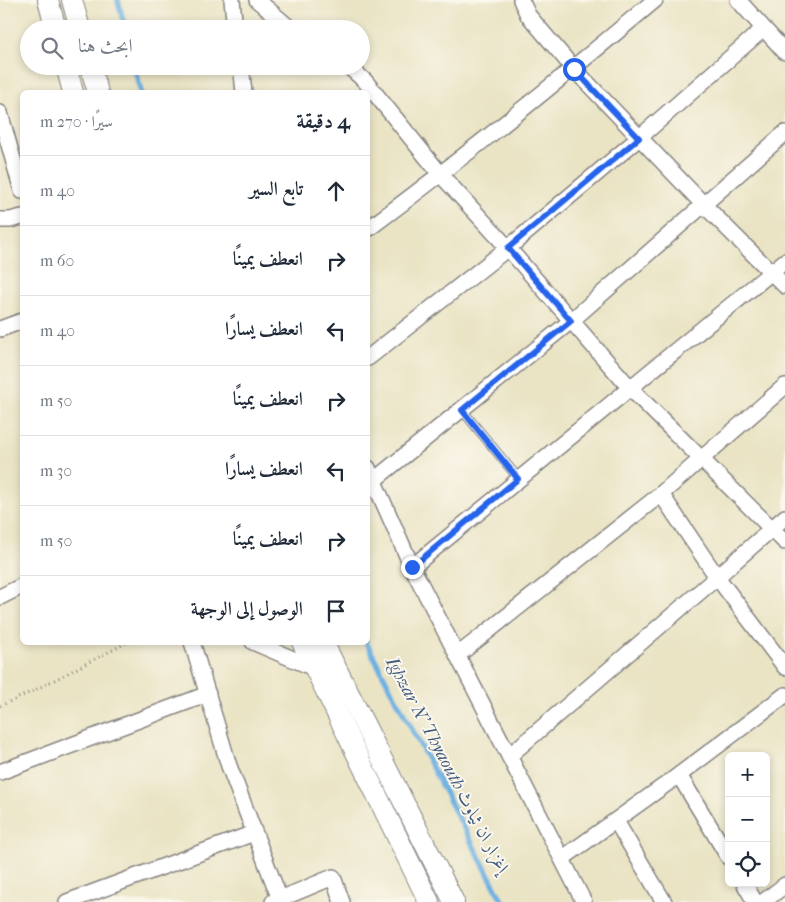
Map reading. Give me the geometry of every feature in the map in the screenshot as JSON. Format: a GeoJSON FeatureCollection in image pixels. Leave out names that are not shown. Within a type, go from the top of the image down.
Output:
{"type":"FeatureCollection","features":[{"type":"Feature","properties":{"kind":"street"},"geometry":{"type":"LineString","coordinates":[[48,0],[54,20]]}},
{"type":"Feature","properties":{"kind":"street"},"geometry":{"type":"LineString","coordinates":[[72,0],[78,20]]}},
{"type":"Feature","properties":{"kind":"street"},"geometry":{"type":"LineString","coordinates":[[232,0],[235,20]]}},
{"type":"Feature","properties":{"kind":"street"},"geometry":{"type":"LineString","coordinates":[[257,0],[280,20]]}},
{"type":"Feature","properties":{"kind":"street"},"geometry":{"type":"LineString","coordinates":[[521,0],[528,15],[574,69],[704,205],[785,286]]}},
{"type":"Feature","properties":{"kind":"street"},"geometry":{"type":"LineString","coordinates":[[370,228],[441,175],[574,69],[654,0]]}},
{"type":"Feature","properties":{"kind":"street"},"geometry":{"type":"LineString","coordinates":[[738,0],[785,52]]}},
{"type":"Feature","properties":{"kind":"street"},"geometry":{"type":"LineString","coordinates":[[370,356],[508,248],[639,138],[763,29]]}},
{"type":"Feature","properties":{"kind":"street"},"geometry":{"type":"LineString","coordinates":[[68,75],[72,90]]}},
{"type":"Feature","properties":{"kind":"street"},"geometry":{"type":"LineString","coordinates":[[93,75],[97,90]]}},
{"type":"Feature","properties":{"kind":"street"},"geometry":{"type":"LineString","coordinates":[[242,75],[244,90]]}},
{"type":"Feature","properties":{"kind":"street"},"geometry":{"type":"LineString","coordinates":[[358,75],[441,175],[508,248],[630,388],[785,542]]}},
{"type":"Feature","properties":{"kind":"street"},"geometry":{"type":"LineString","coordinates":[[0,113],[20,184]]}},
{"type":"Feature","properties":{"kind":"street"},"geometry":{"type":"LineString","coordinates":[[584,902],[412,567],[370,475],[462,410],[571,321],[785,133]]}},
{"type":"Feature","properties":{"kind":"street"},"geometry":{"type":"LineString","coordinates":[[0,220],[20,218]]}},
{"type":"Feature","properties":{"kind":"street"},"geometry":{"type":"LineString","coordinates":[[412,567],[785,261]]}},
{"type":"Feature","properties":{"kind":"street"},"geometry":{"type":"LineString","coordinates":[[0,329],[20,322]]}},
{"type":"Feature","properties":{"kind":"street"},"geometry":{"type":"LineString","coordinates":[[458,656],[661,494],[785,386]]}},
{"type":"Feature","properties":{"kind":"street"},"geometry":{"type":"LineString","coordinates":[[661,494],[717,578],[785,667]]}},
{"type":"Feature","properties":{"kind":"street"},"geometry":{"type":"LineString","coordinates":[[509,756],[717,578],[785,517]]}},
{"type":"Feature","properties":{"kind":"street"},"geometry":{"type":"LineString","coordinates":[[0,597],[20,587]]}},
{"type":"Feature","properties":{"kind":"street"},"geometry":{"type":"LineString","coordinates":[[193,645],[229,766],[278,901],[333,877],[342,902]]}},
{"type":"Feature","properties":{"kind":"street"},"geometry":{"type":"LineString","coordinates":[[260,645],[314,668]]}},
{"type":"Feature","properties":{"kind":"street"},"geometry":{"type":"LineString","coordinates":[[303,645],[429,902]]}},
{"type":"Feature","properties":{"kind":"street"},"geometry":{"type":"LineString","coordinates":[[325,645],[454,902]]}},
{"type":"Feature","properties":{"kind":"street"},"geometry":{"type":"LineString","coordinates":[[0,772],[208,694]]}},
{"type":"Feature","properties":{"kind":"street"},"geometry":{"type":"LineString","coordinates":[[563,858],[679,775],[785,695]]}},
{"type":"Feature","properties":{"kind":"street"},"geometry":{"type":"LineString","coordinates":[[679,775],[725,851]]}},
{"type":"Feature","properties":{"kind":"street"},"geometry":{"type":"LineString","coordinates":[[616,821],[664,902]]}},
{"type":"Feature","properties":{"kind":"street"},"geometry":{"type":"LineString","coordinates":[[67,902],[254,833]]}},
{"type":"Feature","properties":{"kind":"street"},"geometry":{"type":"LineString","coordinates":[[763,902],[785,885]]}},
{"type":"Feature","properties":{"kind":"street"},"geometry":{"type":"LineString","coordinates":[[746,887],[755,902]]}},
{"type":"Feature","properties":{"kind":"lane"},"geometry":{"type":"LineString","coordinates":[[462,410],[518,479]]}},
{"type":"Feature","properties":{"kind":"path"},"geometry":{"type":"LineString","coordinates":[[0,706],[122,645]]}},
{"type":"Feature","properties":{"kind":"waterway","name":"Ighzar N' Thyaouth إغزار ان ثياوث"},"geometry":{"type":"LineString","coordinates":[[118,0],[123,20]]}},
{"type":"Feature","properties":{"kind":"waterway","name":"Ighzar N' Thyaouth إغزار ان ثياوث"},"geometry":{"type":"LineString","coordinates":[[136,75],[140,90]]}},
{"type":"Feature","properties":{"kind":"waterway","name":"Ighzar N' Thyaouth إغزار ان ثياوث"},"geometry":{"type":"LineString","coordinates":[[368,645],[503,902]]}},
{"type":"Feature","properties":{"kind":"route"},"geometry":{"type":"LineString","coordinates":[[412,567],[518,479],[462,410],[571,321],[508,248],[639,138],[574,69]]}}]}
